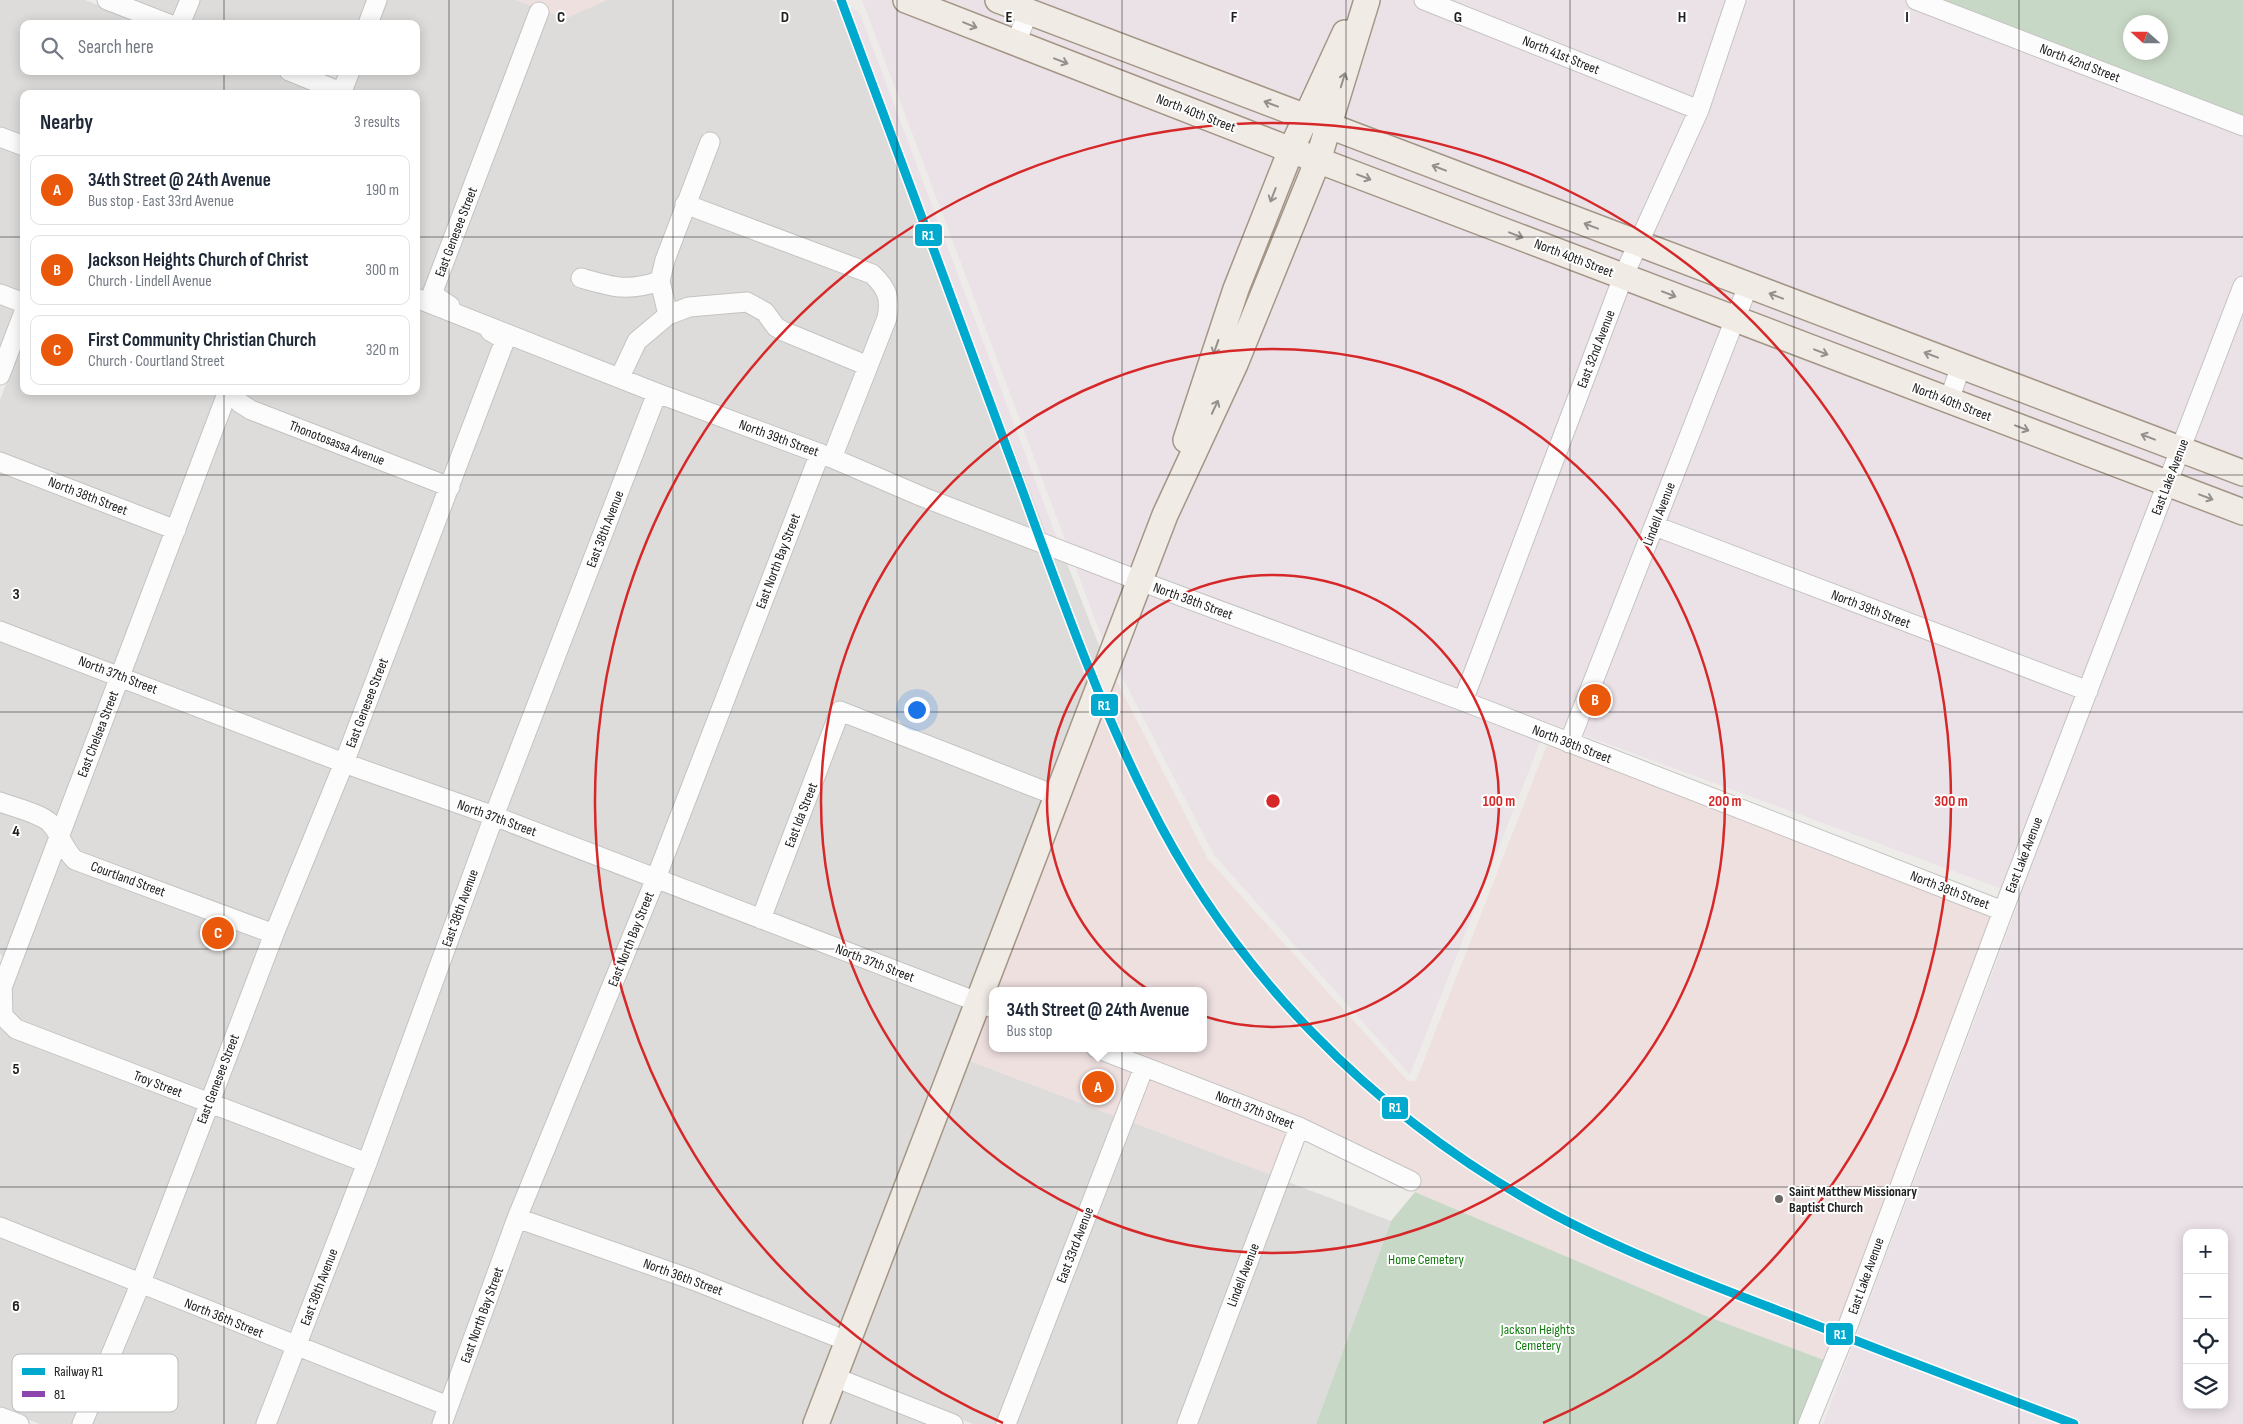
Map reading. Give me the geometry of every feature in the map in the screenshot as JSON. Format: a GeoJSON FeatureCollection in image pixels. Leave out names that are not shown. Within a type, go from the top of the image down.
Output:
{"type":"FeatureCollection","features":[{"type":"Feature","properties":{"kind":"main road","name":"North 40th Street"},"geometry":{"type":"LineString","coordinates":[[906,0],[1291,150],[2243,512]]}},
{"type":"Feature","properties":{"kind":"main road"},"geometry":{"type":"LineString","coordinates":[[998,0],[2243,473]]}},
{"type":"Feature","properties":{"kind":"main road"},"geometry":{"type":"LineString","coordinates":[[1165,515],[1197,404],[1231,305],[1291,150],[1333,56],[1363,0]]}},
{"type":"Feature","properties":{"kind":"main road"},"geometry":{"type":"LineString","coordinates":[[991,987],[1057,796],[1165,515],[1235,364],[1318,160],[1367,0]]}},
{"type":"Feature","properties":{"kind":"main road"},"geometry":{"type":"LineString","coordinates":[[816,1424],[847,1341],[985,1005]]}},
{"type":"Feature","properties":{"kind":"street"},"geometry":{"type":"LineString","coordinates":[[107,0],[159,20]]}},
{"type":"Feature","properties":{"kind":"street"},"geometry":{"type":"LineString","coordinates":[[182,20],[190,0]]}},
{"type":"Feature","properties":{"kind":"street"},"geometry":{"type":"LineString","coordinates":[[370,20],[377,0]]}},
{"type":"Feature","properties":{"kind":"street","name":"North 41st Street"},"geometry":{"type":"LineString","coordinates":[[1424,0],[1698,110]]}},
{"type":"Feature","properties":{"kind":"street","name":"East 32nd Avenue"},"geometry":{"type":"LineString","coordinates":[[1463,701],[1623,276],[1636,243],[1698,110],[1736,0]]}},
{"type":"Feature","properties":{"kind":"street","name":"North 42nd Street"},"geometry":{"type":"LineString","coordinates":[[1916,0],[2243,126]]}},
{"type":"Feature","properties":{"kind":"street","name":"East Genesee Street"},"geometry":{"type":"LineString","coordinates":[[111,1354],[140,1285],[274,934],[344,763],[505,340],[432,294],[539,12]]}},
{"type":"Feature","properties":{"kind":"street"},"geometry":{"type":"LineString","coordinates":[[1016,43],[1028,12]]}},
{"type":"Feature","properties":{"kind":"street"},"geometry":{"type":"LineString","coordinates":[[298,75],[334,90]]}},
{"type":"Feature","properties":{"kind":"street"},"geometry":{"type":"LineString","coordinates":[[342,90],[348,75]]}},
{"type":"Feature","properties":{"kind":"street"},"geometry":{"type":"LineString","coordinates":[[0,137],[20,144]]}},
{"type":"Feature","properties":{"kind":"street"},"geometry":{"type":"LineString","coordinates":[[668,315],[660,282],[665,260],[710,142]]}},
{"type":"Feature","properties":{"kind":"street","name":"East North Bay Street"},"geometry":{"type":"LineString","coordinates":[[442,1424],[517,1218],[826,455],[868,366],[890,304],[888,293],[872,274],[685,204]]}},
{"type":"Feature","properties":{"kind":"street"},"geometry":{"type":"LineString","coordinates":[[581,278],[615,287],[638,288],[660,282]]}},
{"type":"Feature","properties":{"kind":"street","name":"Lindell Avenue"},"geometry":{"type":"LineString","coordinates":[[1569,743],[1748,286]]}},
{"type":"Feature","properties":{"kind":"street","name":"East Lake Avenue"},"geometry":{"type":"LineString","coordinates":[[1808,1424],[1844,1336],[2003,911],[2243,286]]}},
{"type":"Feature","properties":{"kind":"street"},"geometry":{"type":"LineString","coordinates":[[0,294],[20,302]]}},
{"type":"Feature","properties":{"kind":"street","name":"North 39th Street"},"geometry":{"type":"LineString","coordinates":[[420,300],[657,393],[826,455],[923,497],[1140,581]]}},
{"type":"Feature","properties":{"kind":"street"},"geometry":{"type":"LineString","coordinates":[[620,377],[637,341],[668,315],[689,307],[747,302],[765,312],[776,327],[783,331],[868,366]]}},
{"type":"Feature","properties":{"kind":"street"},"geometry":{"type":"LineString","coordinates":[[0,375],[20,322]]}},
{"type":"Feature","properties":{"kind":"street"},"geometry":{"type":"LineString","coordinates":[[1949,400],[1961,366]]}},
{"type":"Feature","properties":{"kind":"street","name":"East 38th Avenue"},"geometry":{"type":"LineString","coordinates":[[266,1424],[367,1163],[494,816],[657,393]]}},
{"type":"Feature","properties":{"kind":"street","name":"East Chelsea Street"},"geometry":{"type":"LineString","coordinates":[[1,991],[227,395]]}},
{"type":"Feature","properties":{"kind":"street","name":"Thonotosassa Avenue"},"geometry":{"type":"LineString","coordinates":[[235,395],[240,403],[251,410],[450,487]]}},
{"type":"Feature","properties":{"kind":"street","name":"North 38th Street"},"geometry":{"type":"LineString","coordinates":[[0,462],[176,530]]}},
{"type":"Feature","properties":{"kind":"street","name":"North 39th Street"},"geometry":{"type":"LineString","coordinates":[[1655,526],[2088,691]]}},
{"type":"Feature","properties":{"kind":"street","name":"North 38th Street"},"geometry":{"type":"LineString","coordinates":[[1140,581],[1463,701],[2003,911]]}},
{"type":"Feature","properties":{"kind":"street","name":"North 37th Street"},"geometry":{"type":"LineString","coordinates":[[0,631],[344,763],[494,816],[985,1005]]}},
{"type":"Feature","properties":{"kind":"street","name":"East Ida Street"},"geometry":{"type":"LineString","coordinates":[[761,919],[840,711],[1057,796]]}},
{"type":"Feature","properties":{"kind":"street","name":"Courtland Street"},"geometry":{"type":"LineString","coordinates":[[0,802],[48,820],[60,837],[66,852],[75,860],[274,934]]}},
{"type":"Feature","properties":{"kind":"street","name":"Troy Street"},"geometry":{"type":"LineString","coordinates":[[0,964],[3,966],[1,991],[3,1016],[16,1030],[367,1163]]}},
{"type":"Feature","properties":{"kind":"street","name":"North 37th Street"},"geometry":{"type":"LineString","coordinates":[[1106,1052],[1300,1127],[1411,1181]]}},
{"type":"Feature","properties":{"kind":"street","name":"East 33rd Avenue"},"geometry":{"type":"LineString","coordinates":[[1006,1424],[1144,1067]]}},
{"type":"Feature","properties":{"kind":"street","name":"Lindell Avenue"},"geometry":{"type":"LineString","coordinates":[[1187,1424],[1300,1127]]}},
{"type":"Feature","properties":{"kind":"street","name":"North 36th Street"},"geometry":{"type":"LineString","coordinates":[[517,1218],[694,1280],[847,1341]]}},
{"type":"Feature","properties":{"kind":"street","name":"North 36th Street"},"geometry":{"type":"LineString","coordinates":[[0,1227],[140,1285],[448,1406]]}},
{"type":"Feature","properties":{"kind":"street"},"geometry":{"type":"LineString","coordinates":[[834,1377],[952,1424]]}},
{"type":"Feature","properties":{"kind":"street","name":"East Genesee Street"},"geometry":{"type":"LineString","coordinates":[[82,1424],[87,1412]]}},
{"type":"Feature","properties":{"kind":"street"},"geometry":{"type":"LineString","coordinates":[[0,1417],[19,1424]]}},
{"type":"Feature","properties":{"kind":"shaded area"},"geometry":{"type":"Polygon","coordinates":[[[0,0],[85,0],[137,20],[20,20],[20,75],[278,75],[314,90],[20,90],[20,136],[0,128],[0,0]]]}},
{"type":"Feature","properties":{"kind":"shaded area"},"geometry":{"type":"Polygon","coordinates":[[[128,0],[181,0],[173,17],[128,0]]]}},
{"type":"Feature","properties":{"kind":"shaded area"},"geometry":{"type":"Polygon","coordinates":[[[200,0],[368,0],[360,20],[192,20],[200,0]]]}},
{"type":"Feature","properties":{"kind":"shaded area"},"geometry":{"type":"Polygon","coordinates":[[[387,0],[516,0],[532,6],[425,293],[420,291],[420,90],[353,90],[358,75],[420,75],[420,20],[380,20],[387,0]]]}},
{"type":"Feature","properties":{"kind":"shaded area"},"geometry":{"type":"Polygon","coordinates":[[[516,0],[607,0],[566,18],[549,12],[550,8],[534,2],[532,6],[516,0]]]}},
{"type":"Feature","properties":{"kind":"shaded area"},"geometry":{"type":"Polygon","coordinates":[[[607,0],[830,0],[846,6],[1048,537],[926,490],[843,454],[895,321],[898,304],[895,289],[887,277],[696,200],[720,138],[704,132],[674,208],[652,275],[636,281],[615,279],[574,269],[571,284],[615,295],[638,296],[653,292],[658,312],[629,337],[615,367],[472,312],[443,291],[549,12],[566,18],[607,0]]]}},
{"type":"Feature","properties":{"kind":"shaded area"},"geometry":{"type":"Polygon","coordinates":[[[862,0],[1916,0],[2243,126],[2243,1424],[1823,1424],[2021,896],[1548,722],[1410,1075],[1214,855],[1102,638],[862,0]]]}},
{"type":"Feature","properties":{"kind":"shaded area"},"geometry":{"type":"Polygon","coordinates":[[[846,6],[859,11],[1058,541],[1048,537],[846,6]]]}},
{"type":"Feature","properties":{"kind":"shaded area"},"geometry":{"type":"Polygon","coordinates":[[[0,146],[20,154],[20,294],[0,286],[0,146]]]}},
{"type":"Feature","properties":{"kind":"shaded area"},"geometry":{"type":"Polygon","coordinates":[[[691,214],[868,281],[875,287],[881,303],[863,355],[782,322],[770,306],[750,294],[674,304],[669,281],[691,214]]]}},
{"type":"Feature","properties":{"kind":"shaded area"},"geometry":{"type":"Polygon","coordinates":[[[0,302],[16,308],[0,350],[0,302]]]}},
{"type":"Feature","properties":{"kind":"shaded area"},"geometry":{"type":"Polygon","coordinates":[[[420,308],[465,325],[494,343],[444,476],[254,403],[245,395],[420,395],[420,308]]]}},
{"type":"Feature","properties":{"kind":"shaded area"},"geometry":{"type":"Polygon","coordinates":[[[747,310],[857,370],[827,447],[631,374],[644,346],[672,322],[692,315],[747,310]]]}},
{"type":"Feature","properties":{"kind":"shaded area"},"geometry":{"type":"Polygon","coordinates":[[[513,344],[646,397],[488,806],[355,758],[513,344]]]}},
{"type":"Feature","properties":{"kind":"shaded area"},"geometry":{"type":"Polygon","coordinates":[[[20,348],[20,395],[217,395],[170,520],[0,454],[0,400],[20,348]]]}},
{"type":"Feature","properties":{"kind":"shaded area"},"geometry":{"type":"Polygon","coordinates":[[[663,403],[808,457],[651,868],[505,812],[663,403]]]}},
{"type":"Feature","properties":{"kind":"shaded area"},"geometry":{"type":"Polygon","coordinates":[[[232,406],[439,491],[338,752],[132,672],[232,406]]]}},
{"type":"Feature","properties":{"kind":"shaded area"},"geometry":{"type":"Polygon","coordinates":[[[825,463],[1066,561],[1102,653],[1051,786],[835,701],[756,908],[667,874],[825,463]]]}},
{"type":"Feature","properties":{"kind":"shaded area"},"geometry":{"type":"Polygon","coordinates":[[[0,470],[165,534],[115,666],[0,622],[0,470]]]}},
{"type":"Feature","properties":{"kind":"shaded area"},"geometry":{"type":"Polygon","coordinates":[[[0,639],[110,680],[57,818],[0,794],[0,639]]]}},
{"type":"Feature","properties":{"kind":"shaded area"},"geometry":{"type":"Polygon","coordinates":[[[1113,674],[1208,859],[1408,1081],[1414,1081],[1417,1078],[1548,742],[1992,915],[1824,1360],[1706,1316],[1415,1192],[1422,1178],[1310,1123],[1128,1052],[1207,1052],[1207,987],[993,987],[1113,674]]]}},
{"type":"Feature","properties":{"kind":"shaded area"},"geometry":{"type":"Polygon","coordinates":[[[126,686],[333,767],[269,923],[79,853],[69,837],[126,686]]]}},
{"type":"Feature","properties":{"kind":"shaded area"},"geometry":{"type":"Polygon","coordinates":[[[846,722],[1046,800],[972,992],[772,915],[846,722]]]}},
{"type":"Feature","properties":{"kind":"shaded area"},"geometry":{"type":"Polygon","coordinates":[[[349,773],[483,821],[361,1152],[220,1099],[282,937],[349,773]]]}},
{"type":"Feature","properties":{"kind":"shaded area"},"geometry":{"type":"Polygon","coordinates":[[[0,810],[43,826],[50,837],[4,957],[0,954],[0,810]]]}},
{"type":"Feature","properties":{"kind":"shaded area"},"geometry":{"type":"Polygon","coordinates":[[[499,827],[645,882],[443,1396],[308,1342],[499,827]]]}},
{"type":"Feature","properties":{"kind":"shaded area"},"geometry":{"type":"Polygon","coordinates":[[[61,858],[263,938],[204,1093],[21,1023],[12,1013],[11,990],[61,858]]]}},
{"type":"Feature","properties":{"kind":"shaded area"},"geometry":{"type":"Polygon","coordinates":[[[661,888],[967,1007],[842,1331],[528,1214],[661,888]]]}},
{"type":"Feature","properties":{"kind":"shaded area"},"geometry":{"type":"Polygon","coordinates":[[[983,1013],[989,1015],[989,1052],[1085,1052],[1133,1071],[1115,1116],[965,1059],[983,1013]]]}},
{"type":"Feature","properties":{"kind":"shaded area"},"geometry":{"type":"Polygon","coordinates":[[[0,1024],[198,1108],[135,1274],[0,1218],[0,1024]]]}},
{"type":"Feature","properties":{"kind":"shaded area"},"geometry":{"type":"Polygon","coordinates":[[[965,1059],[1115,1116],[997,1424],[973,1424],[845,1373],[965,1059]]]}},
{"type":"Feature","properties":{"kind":"shaded area"},"geometry":{"type":"Polygon","coordinates":[[[1150,1077],[1289,1131],[1272,1175],[1132,1122],[1150,1077]]]}},
{"type":"Feature","properties":{"kind":"shaded area"},"geometry":{"type":"Polygon","coordinates":[[[214,1114],[356,1167],[291,1336],[151,1281],[214,1114]]]}},
{"type":"Feature","properties":{"kind":"shaded area"},"geometry":{"type":"Polygon","coordinates":[[[1132,1122],[1272,1175],[1177,1424],[1015,1424],[1132,1122]]]}},
{"type":"Feature","properties":{"kind":"shaded area"},"geometry":{"type":"Polygon","coordinates":[[[1288,1182],[1391,1221],[1316,1424],[1196,1424],[1288,1182]]]}},
{"type":"Feature","properties":{"kind":"shaded area"},"geometry":{"type":"Polygon","coordinates":[[[523,1229],[691,1287],[836,1345],[807,1424],[451,1424],[523,1229]]]}},
{"type":"Feature","properties":{"kind":"shaded area"},"geometry":{"type":"Polygon","coordinates":[[[0,1235],[129,1289],[102,1354],[12,1354],[12,1412],[77,1412],[72,1424],[40,1424],[0,1409],[0,1235]]]}},
{"type":"Feature","properties":{"kind":"shaded area"},"geometry":{"type":"Polygon","coordinates":[[[145,1295],[286,1351],[257,1424],[91,1424],[96,1412],[178,1412],[178,1354],[120,1354],[145,1295]]]}},
{"type":"Feature","properties":{"kind":"shaded area"},"geometry":{"type":"Polygon","coordinates":[[[302,1357],[437,1410],[432,1424],[276,1424],[302,1357]]]}},
{"type":"Feature","properties":{"kind":"shaded area"},"geometry":{"type":"Polygon","coordinates":[[[839,1387],[931,1424],[825,1424],[839,1387]]]}},
{"type":"Feature","properties":{"kind":"green space"},"geometry":{"type":"Polygon","coordinates":[[[1916,0],[2243,0],[2243,126],[1916,0]]]}},
{"type":"Feature","properties":{"kind":"green space","name":"Jackson Heights Cemetery"},"geometry":{"type":"Polygon","coordinates":[[[1415,1192],[1706,1316],[1824,1360],[1798,1424],[1316,1424],[1391,1221],[1415,1192]]]}},
{"type":"Feature","properties":{"kind":"rail line","name":"R1"},"geometry":{"type":"LineString","coordinates":[[841,0],[1057,586],[1109,716],[1148,801],[1182,864],[1222,924],[1266,981],[1314,1034],[1366,1084],[1422,1129],[1480,1171],[1542,1208],[1600,1238],[1691,1277],[2074,1424]]}},
{"type":"Feature","properties":{"kind":"place","name":"Jackson Heights Church of Christ"},"geometry":{"type":"Point","coordinates":[1595,700]}},
{"type":"Feature","properties":{"kind":"place","name":"First Community Christian Church"},"geometry":{"type":"Point","coordinates":[218,933]}},
{"type":"Feature","properties":{"kind":"place","name":"34th Street @ 24th Avenue"},"geometry":{"type":"Point","coordinates":[1098,1087]}},
{"type":"Feature","properties":{"kind":"place","name":"Saint Matthew Missionary Baptist Church"},"geometry":{"type":"Point","coordinates":[1779,1199]}},
{"type":"Feature","properties":{"kind":"park label","name":"Home Cemetery"},"geometry":{"type":"Point","coordinates":[1426,1259]}}]}
